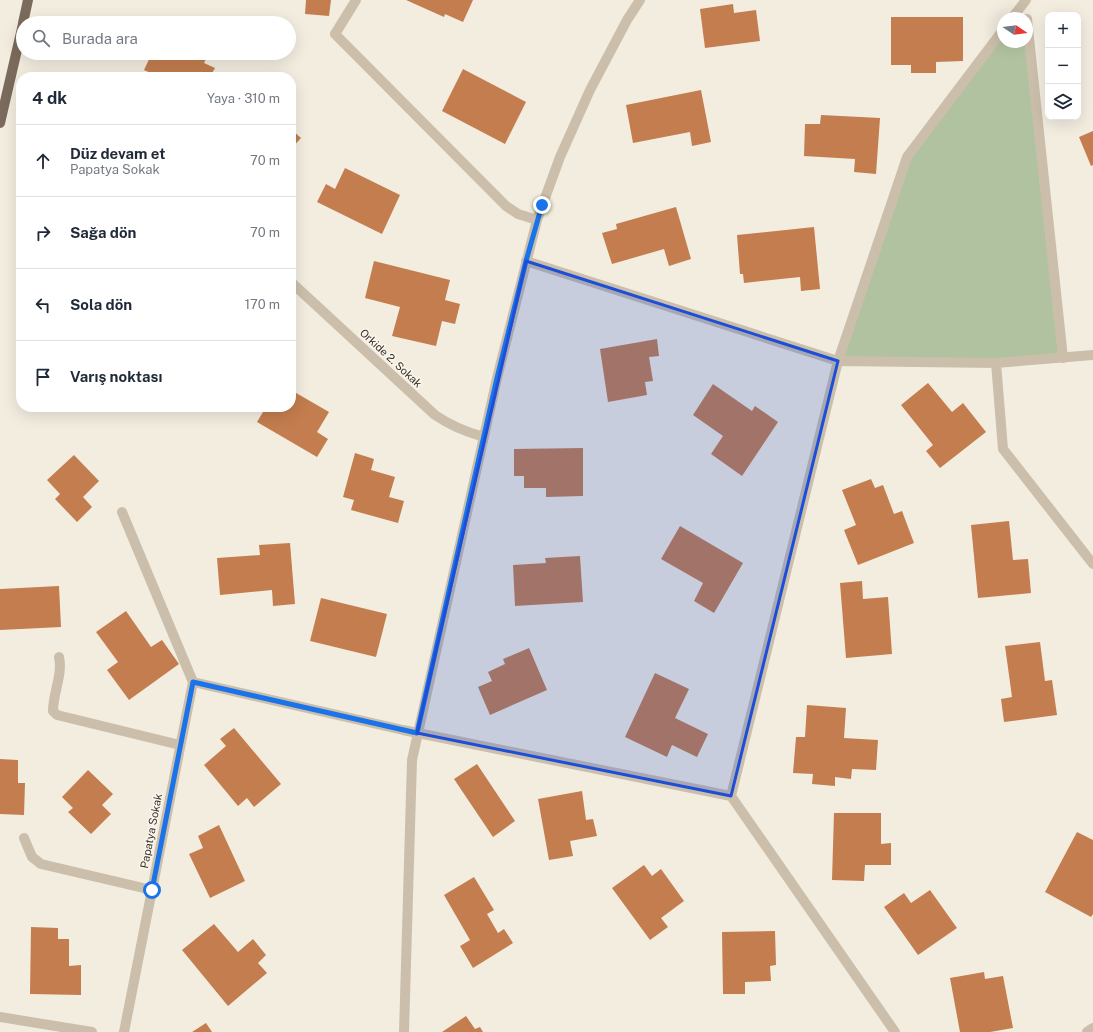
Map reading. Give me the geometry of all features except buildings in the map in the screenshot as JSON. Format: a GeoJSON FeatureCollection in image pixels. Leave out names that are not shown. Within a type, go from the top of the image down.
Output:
{"type":"FeatureCollection","features":[{"type":"Feature","properties":{"kind":"main road"},"geometry":{"type":"LineString","coordinates":[[25,16],[28,0]]}},
{"type":"Feature","properties":{"kind":"main road"},"geometry":{"type":"LineString","coordinates":[[0,123],[16,53]]}},
{"type":"Feature","properties":{"kind":"street"},"geometry":{"type":"LineString","coordinates":[[356,0],[335,34],[506,206],[518,214],[537,220]]}},
{"type":"Feature","properties":{"kind":"street"},"geometry":{"type":"LineString","coordinates":[[404,1032],[412,760],[484,437],[537,220],[560,157],[590,90],[627,20],[640,0]]}},
{"type":"Feature","properties":{"kind":"street"},"geometry":{"type":"LineString","coordinates":[[1016,12],[1025,0]]}},
{"type":"Feature","properties":{"kind":"street"},"geometry":{"type":"LineString","coordinates":[[1025,0],[1026,12]]}},
{"type":"Feature","properties":{"kind":"street"},"geometry":{"type":"LineString","coordinates":[[731,796],[838,361],[907,157],[997,38]]}},
{"type":"Feature","properties":{"kind":"street"},"geometry":{"type":"LineString","coordinates":[[1030,48],[1063,358]]}},
{"type":"Feature","properties":{"kind":"street"},"geometry":{"type":"LineString","coordinates":[[526,261],[838,361],[996,363],[1093,355]]}},
{"type":"Feature","properties":{"kind":"street","name":"Orkide 2. Sokak"},"geometry":{"type":"LineString","coordinates":[[296,287],[435,415],[466,432],[484,437]]}},
{"type":"Feature","properties":{"kind":"street"},"geometry":{"type":"LineString","coordinates":[[996,363],[1003,449],[1093,564]]}},
{"type":"Feature","properties":{"kind":"street"},"geometry":{"type":"LineString","coordinates":[[122,512],[193,682],[417,733],[731,796],[895,1032]]}},
{"type":"Feature","properties":{"kind":"street"},"geometry":{"type":"LineString","coordinates":[[59,657],[61,664],[53,703],[53,711],[57,715],[180,745]]}},
{"type":"Feature","properties":{"kind":"street","name":"Papatya Sokak"},"geometry":{"type":"LineString","coordinates":[[124,1032],[193,682]]}},
{"type":"Feature","properties":{"kind":"street"},"geometry":{"type":"LineString","coordinates":[[24,838],[32,857],[42,864],[152,890]]}},
{"type":"Feature","properties":{"kind":"street"},"geometry":{"type":"LineString","coordinates":[[0,1017],[92,1032]]}},
{"type":"Feature","properties":{"kind":"street"},"geometry":{"type":"LineString","coordinates":[[1087,1032],[1093,1028]]}},
{"type":"Feature","properties":{"kind":"highlighted area"},"geometry":{"type":"Polygon","coordinates":[[[526,261],[838,361],[731,796],[417,733],[526,261]]]}},
{"type":"Feature","properties":{"kind":"green space"},"geometry":{"type":"Polygon","coordinates":[[[997,38],[997,48],[1028,48],[1063,358],[838,361],[907,157],[997,38]]]}},
{"type":"Feature","properties":{"kind":"route"},"geometry":{"type":"LineString","coordinates":[[152,890],[193,682],[417,733],[497,378],[526,261],[542,205]]}}]}
